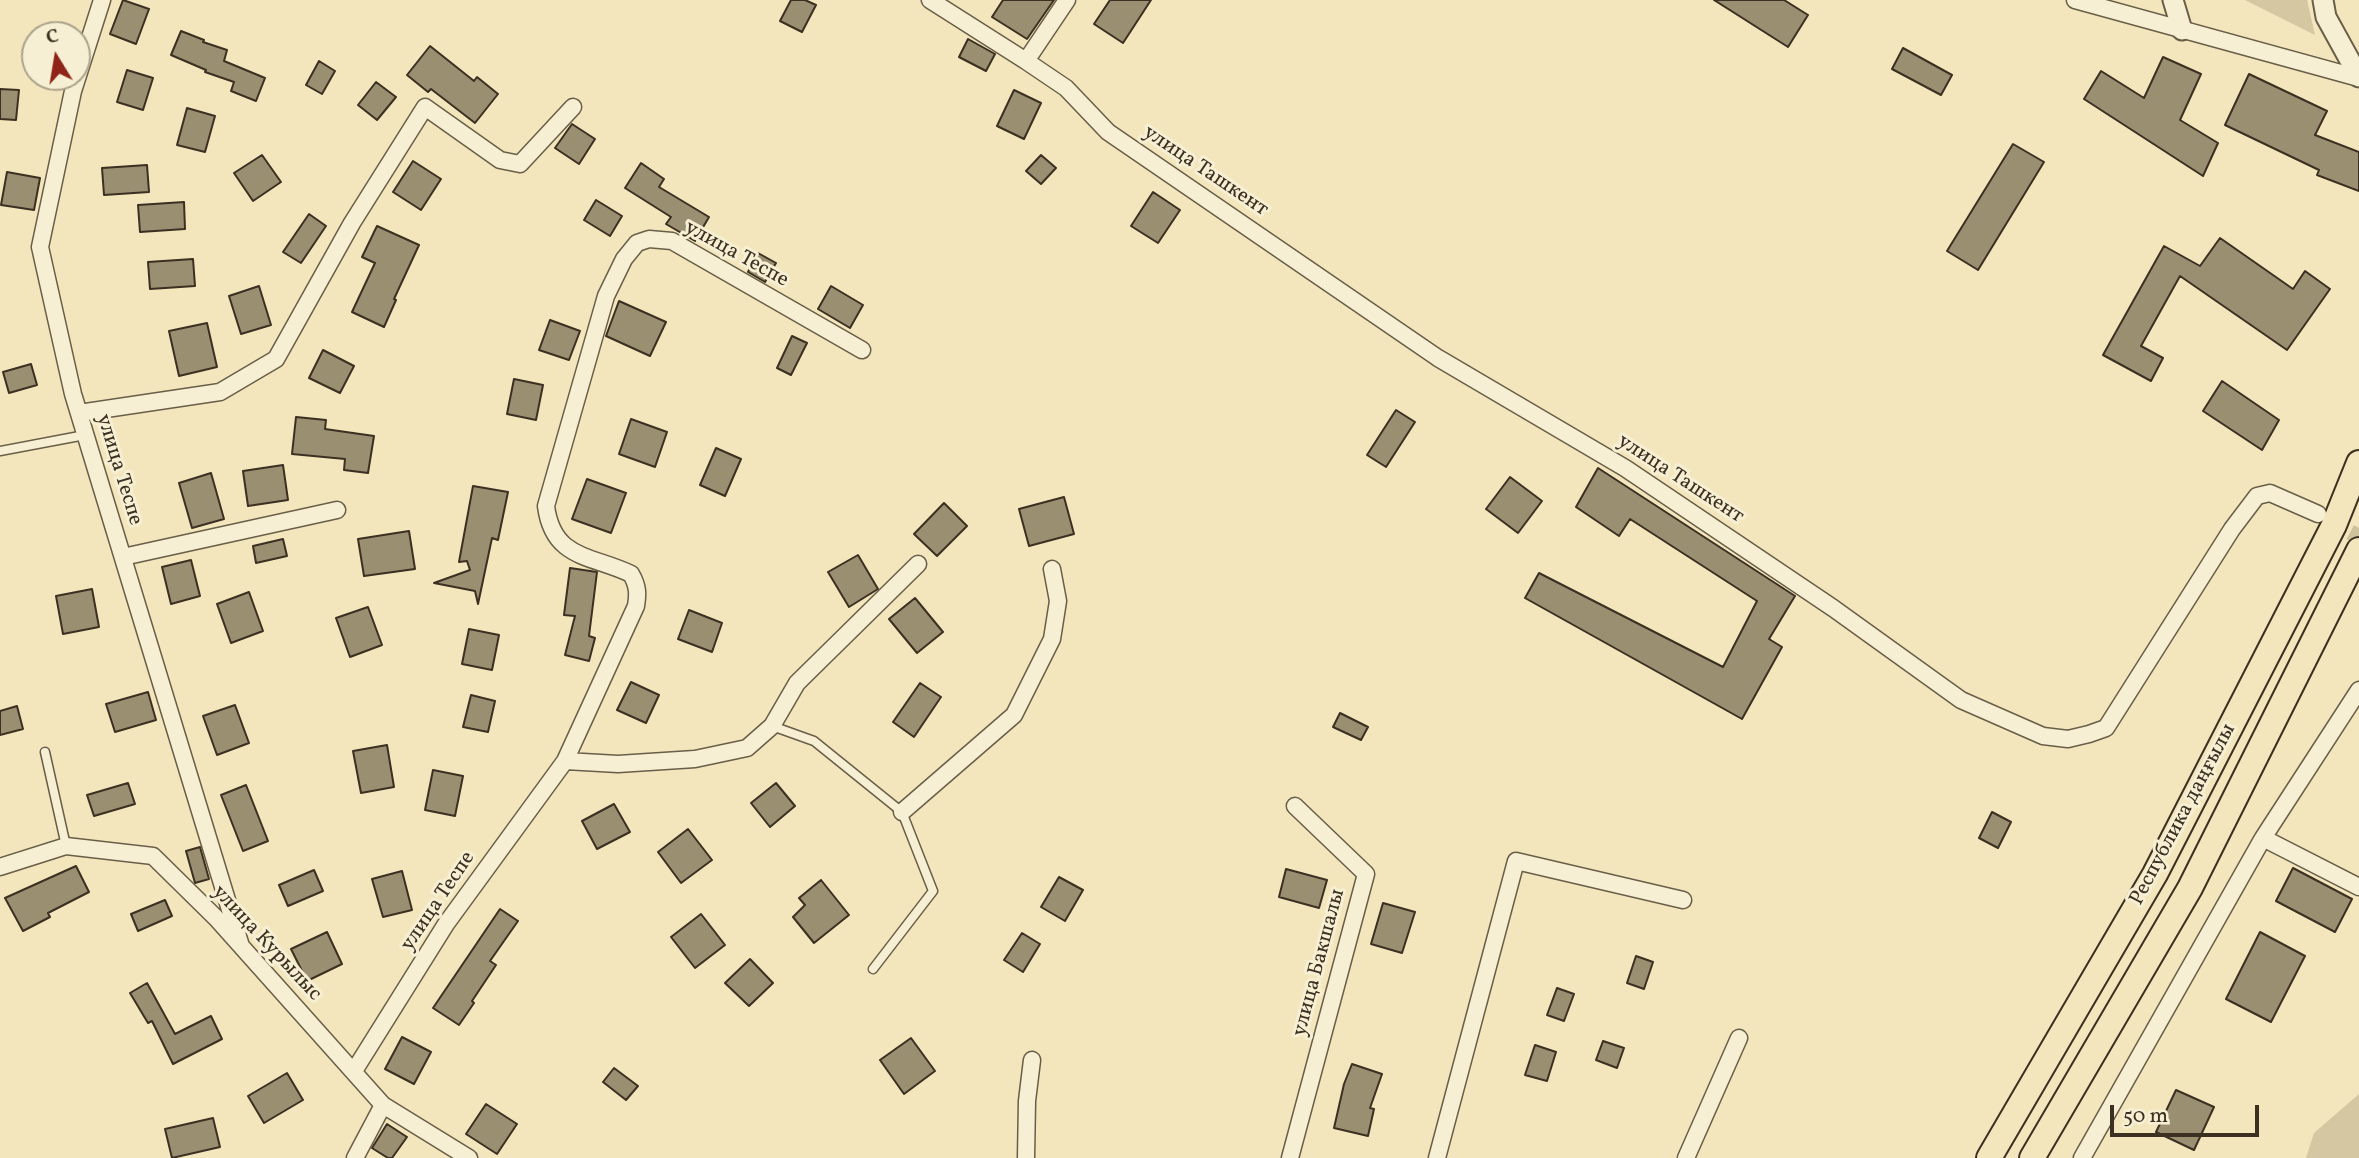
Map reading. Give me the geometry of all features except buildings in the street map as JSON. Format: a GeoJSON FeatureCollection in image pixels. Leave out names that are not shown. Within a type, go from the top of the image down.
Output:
{"type":"FeatureCollection","features":[{"type":"Feature","properties":{"kind":"main road","name":"Республика даңғылы"},"geometry":{"type":"LineString","coordinates":[[1989,1158],[2155,874],[2334,525],[2359,463]]}},
{"type":"Feature","properties":{"kind":"main road","name":"Республика даңғылы"},"geometry":{"type":"LineString","coordinates":[[2032,1158],[2190,888],[2359,550]]}},
{"type":"Feature","properties":{"kind":"street","name":"улица Теспе"},"geometry":{"type":"LineString","coordinates":[[102,0],[73,91],[40,247],[85,435],[241,946]]}},
{"type":"Feature","properties":{"kind":"street","name":"улица Ташкент"},"geometry":{"type":"LineString","coordinates":[[930,0],[1066,88],[1108,132],[1438,358],[1625,468],[1833,607],[1961,700],[2043,736],[2068,739],[2106,727],[2232,529],[2257,496],[2270,493],[2318,514]]}},
{"type":"Feature","properties":{"kind":"street"},"geometry":{"type":"LineString","coordinates":[[1026,61],[1067,0]]}},
{"type":"Feature","properties":{"kind":"street"},"geometry":{"type":"LineString","coordinates":[[2075,0],[2359,78]]}},
{"type":"Feature","properties":{"kind":"street"},"geometry":{"type":"LineString","coordinates":[[2173,0],[2182,30]]}},
{"type":"Feature","properties":{"kind":"street"},"geometry":{"type":"LineString","coordinates":[[2323,0],[2326,17],[2359,78]]}},
{"type":"Feature","properties":{"kind":"street"},"geometry":{"type":"LineString","coordinates":[[79,413],[220,392],[276,359],[352,223],[425,107],[500,160],[520,164],[573,107]]}},
{"type":"Feature","properties":{"kind":"street","name":"улица Теспе"},"geometry":{"type":"LineString","coordinates":[[354,1071],[446,924],[565,761],[636,606],[638,594],[631,574],[569,550],[555,537],[548,521],[546,506],[606,296],[624,259],[637,243],[649,239],[672,241],[862,349]]}},
{"type":"Feature","properties":{"kind":"street"},"geometry":{"type":"LineString","coordinates":[[123,557],[337,510]]}},
{"type":"Feature","properties":{"kind":"street"},"geometry":{"type":"LineString","coordinates":[[565,761],[618,764],[695,759],[747,748],[772,726],[797,683],[918,564]]}},
{"type":"Feature","properties":{"kind":"street"},"geometry":{"type":"LineString","coordinates":[[902,812],[1014,715],[1052,639],[1058,601],[1052,569]]}},
{"type":"Feature","properties":{"kind":"street"},"geometry":{"type":"LineString","coordinates":[[2082,1158],[2263,838],[2359,690]]}},
{"type":"Feature","properties":{"kind":"street","name":"улица Бакшалы"},"geometry":{"type":"LineString","coordinates":[[1290,1158],[1366,874],[1295,806]]}},
{"type":"Feature","properties":{"kind":"street"},"geometry":{"type":"LineString","coordinates":[[2263,838],[2359,887]]}},
{"type":"Feature","properties":{"kind":"street","name":"улица Курылыс"},"geometry":{"type":"LineString","coordinates":[[0,867],[66,846],[153,856],[216,918],[383,1105],[469,1158]]}},
{"type":"Feature","properties":{"kind":"street"},"geometry":{"type":"LineString","coordinates":[[1437,1158],[1516,861],[1683,900]]}},
{"type":"Feature","properties":{"kind":"street"},"geometry":{"type":"LineString","coordinates":[[1686,1158],[1739,1038]]}},
{"type":"Feature","properties":{"kind":"street"},"geometry":{"type":"LineString","coordinates":[[1026,1158],[1027,1101],[1032,1060]]}},
{"type":"Feature","properties":{"kind":"street"},"geometry":{"type":"LineString","coordinates":[[355,1158],[383,1105]]}},
{"type":"Feature","properties":{"kind":"lane"},"geometry":{"type":"LineString","coordinates":[[0,452],[85,435]]}},
{"type":"Feature","properties":{"kind":"lane"},"geometry":{"type":"LineString","coordinates":[[772,726],[814,741],[902,812],[933,891],[873,969]]}},
{"type":"Feature","properties":{"kind":"lane"},"geometry":{"type":"LineString","coordinates":[[45,752],[66,846]]}},
{"type":"Feature","properties":{"kind":"shaded area"},"geometry":{"type":"Polygon","coordinates":[[[2245,0],[2307,0],[2315,35],[2245,0]]]}},
{"type":"Feature","properties":{"kind":"shaded area"},"geometry":{"type":"Polygon","coordinates":[[[2359,1094],[2359,1158],[2306,1158],[2314,1133],[2359,1094]]]}},
{"type":"Feature","properties":{"kind":"tunnel"},"geometry":{"type":"LineString","coordinates":[[2329,521],[2359,537]]}}]}
